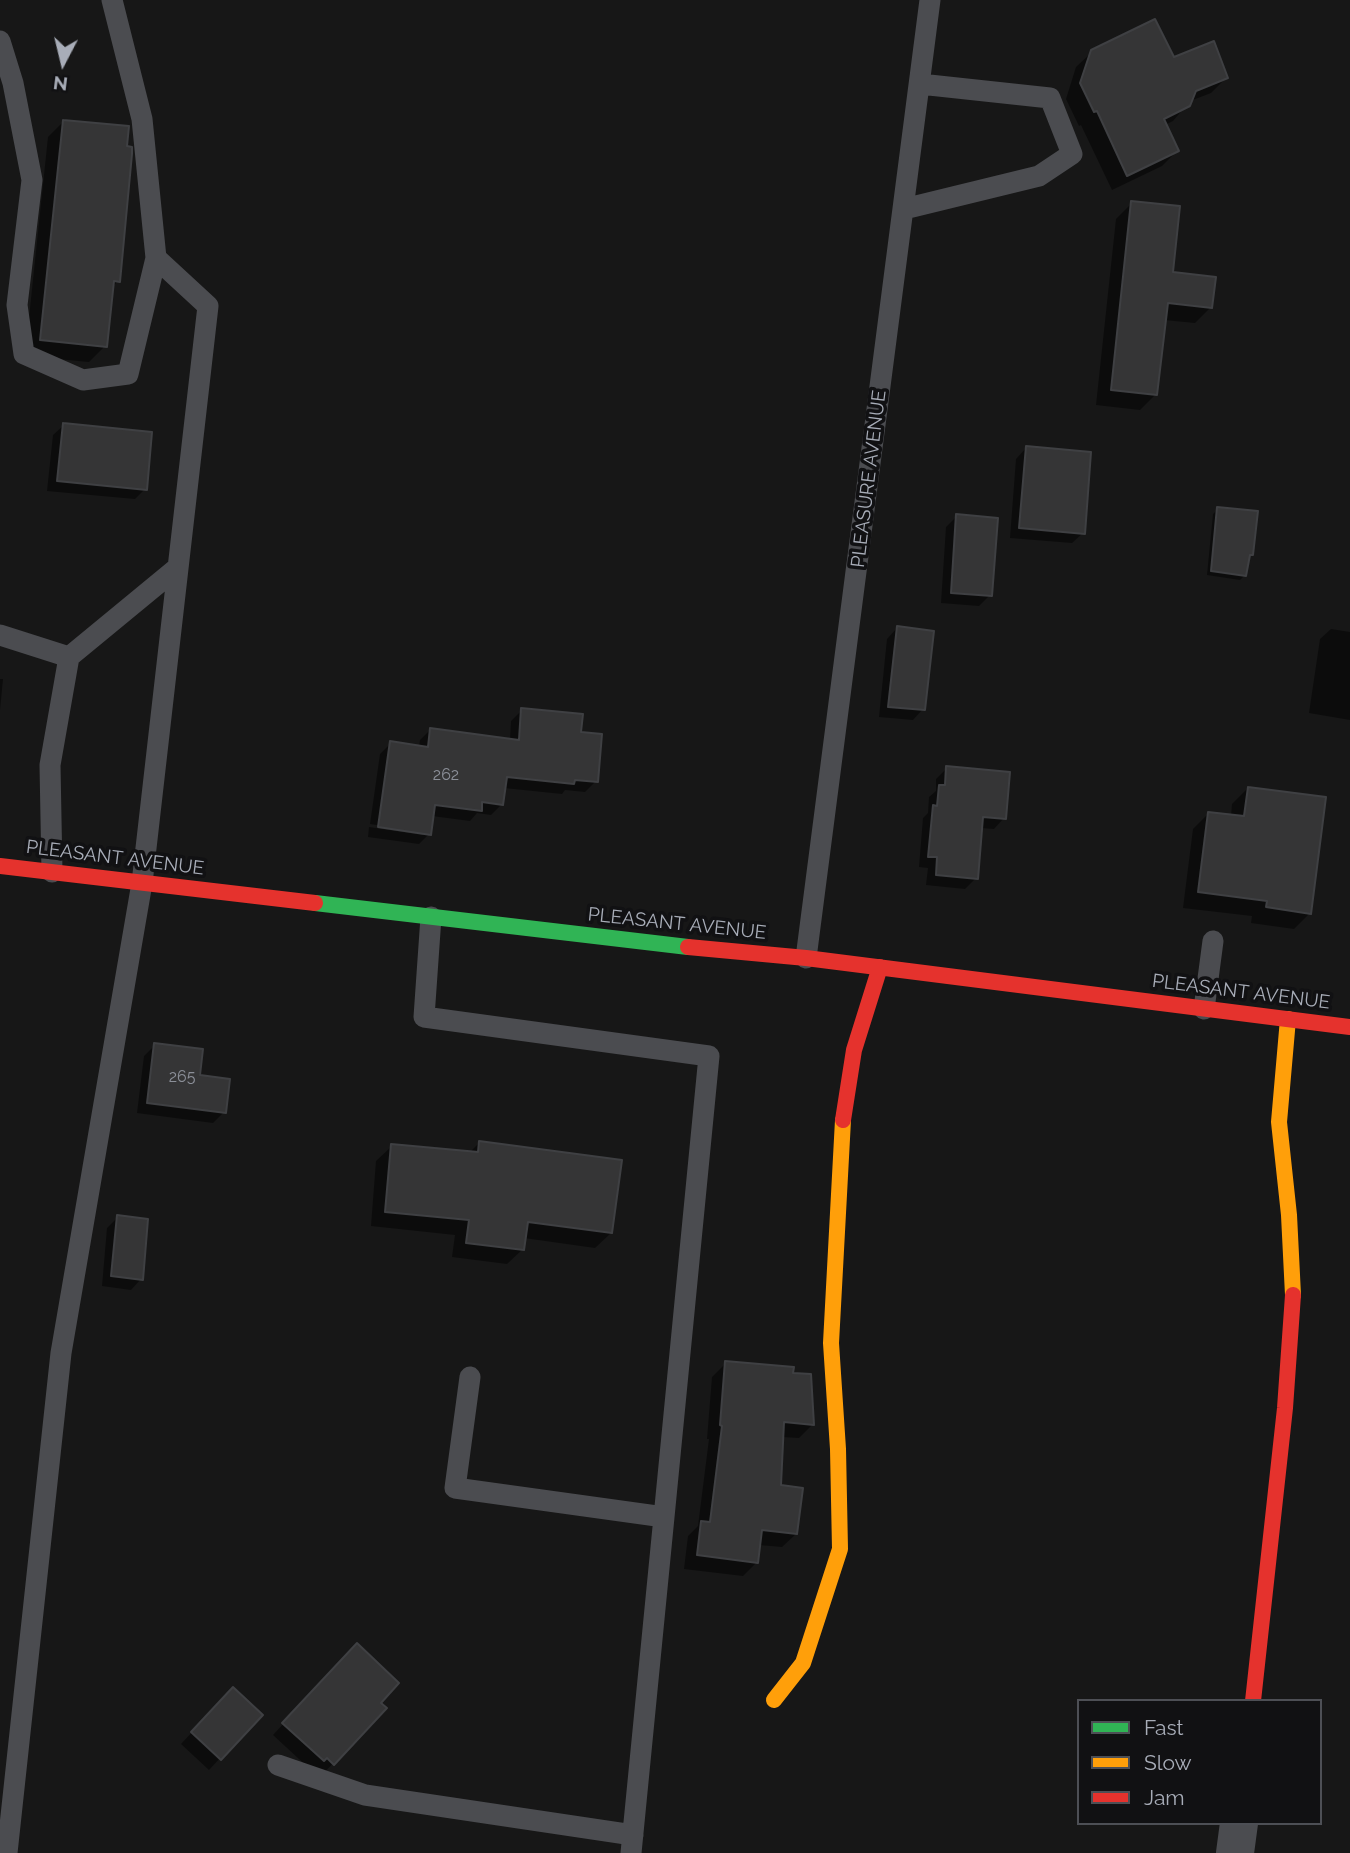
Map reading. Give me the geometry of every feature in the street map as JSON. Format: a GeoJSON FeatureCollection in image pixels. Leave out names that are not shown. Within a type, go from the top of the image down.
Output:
{"type":"FeatureCollection","features":[{"type":"Feature","properties":{"kind":"street","name":"PLEASANT AVENUE"},"geometry":{"type":"LineString","coordinates":[[0,866],[719,951],[806,958],[1350,1027]]}},
{"type":"Feature","properties":{"kind":"street"},"geometry":{"type":"LineString","coordinates":[[774,1700],[803,1663],[840,1549],[838,1449],[831,1343],[841,1132],[853,1050],[880,967]]}},
{"type":"Feature","properties":{"kind":"street"},"geometry":{"type":"LineString","coordinates":[[1253,1699],[1285,1408],[1293,1306],[1289,1215],[1279,1122],[1288,1019]]}},
{"type":"Feature","properties":{"kind":"street"},"geometry":{"type":"LineString","coordinates":[[1236,1853],[1239,1825]]}},
{"type":"Feature","properties":{"kind":"lane"},"geometry":{"type":"LineString","coordinates":[[0,41],[13,83],[32,180],[17,305],[24,354],[83,380],[128,374],[156,258],[142,118],[112,0]]}},
{"type":"Feature","properties":{"kind":"lane","name":"PLEASURE AVENUE"},"geometry":{"type":"LineString","coordinates":[[806,958],[930,0]]}},
{"type":"Feature","properties":{"kind":"lane"},"geometry":{"type":"LineString","coordinates":[[904,209],[1039,176],[1072,154],[1050,98],[920,84]]}},
{"type":"Feature","properties":{"kind":"lane"},"geometry":{"type":"LineString","coordinates":[[7,1853],[61,1353],[142,883],[208,306],[156,258]]}},
{"type":"Feature","properties":{"kind":"lane"},"geometry":{"type":"LineString","coordinates":[[52,872],[50,765],[69,657],[177,568]]}},
{"type":"Feature","properties":{"kind":"lane"},"geometry":{"type":"LineString","coordinates":[[0,635],[69,657]]}},
{"type":"Feature","properties":{"kind":"lane"},"geometry":{"type":"LineString","coordinates":[[278,1765],[365,1795],[632,1844],[709,1056],[424,1017],[431,917]]}},
{"type":"Feature","properties":{"kind":"lane"},"geometry":{"type":"LineString","coordinates":[[1204,1009],[1213,941]]}},
{"type":"Feature","properties":{"kind":"lane"},"geometry":{"type":"LineString","coordinates":[[470,1377],[455,1488],[664,1517]]}},
{"type":"Feature","properties":{"kind":"building"},"geometry":{"type":"Polygon","coordinates":[[[1155,19],[1174,57],[1214,41],[1228,78],[1196,91],[1190,106],[1164,119],[1179,151],[1127,176],[1097,111],[1094,112],[1080,83],[1091,50],[1155,19]]]}},
{"type":"Feature","properties":{"kind":"building"},"geometry":{"type":"Polygon","coordinates":[[[63,120],[129,126],[127,146],[132,147],[132,154],[120,282],[114,281],[107,347],[40,340],[63,120]]]}},
{"type":"Feature","properties":{"kind":"building"},"geometry":{"type":"Polygon","coordinates":[[[1131,201],[1180,206],[1173,272],[1216,277],[1212,308],[1168,303],[1157,395],[1111,390],[1131,201]]]}},
{"type":"Feature","properties":{"kind":"building"},"geometry":{"type":"Polygon","coordinates":[[[63,423],[152,432],[147,490],[57,481],[63,423]]]}},
{"type":"Feature","properties":{"kind":"building"},"geometry":{"type":"Polygon","coordinates":[[[1026,446],[1091,452],[1085,534],[1019,528],[1026,446]]]}},
{"type":"Feature","properties":{"kind":"building"},"geometry":{"type":"Polygon","coordinates":[[[1217,507],[1258,511],[1253,555],[1250,555],[1246,576],[1211,571],[1217,507]]]}},
{"type":"Feature","properties":{"kind":"building"},"geometry":{"type":"Polygon","coordinates":[[[956,514],[998,518],[992,596],[951,593],[956,514]]]}},
{"type":"Feature","properties":{"kind":"building"},"geometry":{"type":"Polygon","coordinates":[[[897,626],[934,631],[925,710],[888,707],[897,626]]]}},
{"type":"Feature","properties":{"kind":"building"},"geometry":{"type":"Polygon","coordinates":[[[521,708],[583,714],[581,732],[602,734],[598,782],[575,780],[574,784],[507,777],[503,805],[482,802],[482,811],[435,805],[431,835],[378,827],[390,741],[428,747],[430,728],[519,740],[521,708]]]}},
{"type":"Feature","properties":{"kind":"building"},"geometry":{"type":"Polygon","coordinates":[[[946,766],[1010,772],[1006,819],[983,817],[978,879],[936,875],[937,857],[928,857],[933,805],[937,806],[939,785],[945,785],[946,766]]]}},
{"type":"Feature","properties":{"kind":"building"},"geometry":{"type":"Polygon","coordinates":[[[1248,787],[1326,797],[1311,914],[1266,907],[1267,901],[1198,892],[1208,812],[1244,816],[1248,787]]]}},
{"type":"Feature","properties":{"kind":"building"},"geometry":{"type":"Polygon","coordinates":[[[154,1043],[203,1049],[200,1075],[230,1079],[226,1113],[147,1103],[154,1043]]]}},
{"type":"Feature","properties":{"kind":"building"},"geometry":{"type":"Polygon","coordinates":[[[479,1141],[622,1160],[612,1233],[528,1222],[524,1250],[466,1243],[469,1220],[385,1212],[391,1144],[478,1152],[479,1141]]]}},
{"type":"Feature","properties":{"kind":"building"},"geometry":{"type":"Polygon","coordinates":[[[117,1215],[148,1219],[143,1280],[111,1276],[117,1215]]]}},
{"type":"Feature","properties":{"kind":"building"},"geometry":{"type":"Polygon","coordinates":[[[725,1361],[794,1367],[793,1373],[811,1374],[814,1425],[784,1422],[781,1485],[803,1488],[797,1534],[762,1530],[758,1563],[697,1555],[701,1521],[710,1522],[722,1426],[725,1361]]]}},
{"type":"Feature","properties":{"kind":"building"},"geometry":{"type":"Polygon","coordinates":[[[357,1643],[399,1683],[381,1703],[387,1708],[334,1765],[327,1758],[324,1761],[282,1723],[357,1643]]]}},
{"type":"Feature","properties":{"kind":"building"},"geometry":{"type":"Polygon","coordinates":[[[233,1687],[263,1715],[221,1760],[191,1732],[233,1687]]]}},
{"type":"Feature","properties":{"kind":"traffic: fast"},"geometry":{"type":"LineString","coordinates":[[315,903],[688,947]]}},
{"type":"Feature","properties":{"kind":"traffic: slow"},"geometry":{"type":"LineString","coordinates":[[1288,1019],[1279,1122],[1289,1215],[1293,1295]]}},
{"type":"Feature","properties":{"kind":"traffic: slow"},"geometry":{"type":"LineString","coordinates":[[774,1700],[803,1663],[840,1549],[838,1449],[831,1343],[843,1120]]}},
{"type":"Feature","properties":{"kind":"traffic: jam"},"geometry":{"type":"LineString","coordinates":[[0,866],[315,903]]}},
{"type":"Feature","properties":{"kind":"traffic: jam"},"geometry":{"type":"LineString","coordinates":[[688,947],[806,958],[1350,1027]]}},
{"type":"Feature","properties":{"kind":"traffic: jam"},"geometry":{"type":"LineString","coordinates":[[843,1120],[854,1050],[880,967]]}},
{"type":"Feature","properties":{"kind":"traffic: jam"},"geometry":{"type":"LineString","coordinates":[[1253,1699],[1285,1408],[1293,1295]]}}]}
